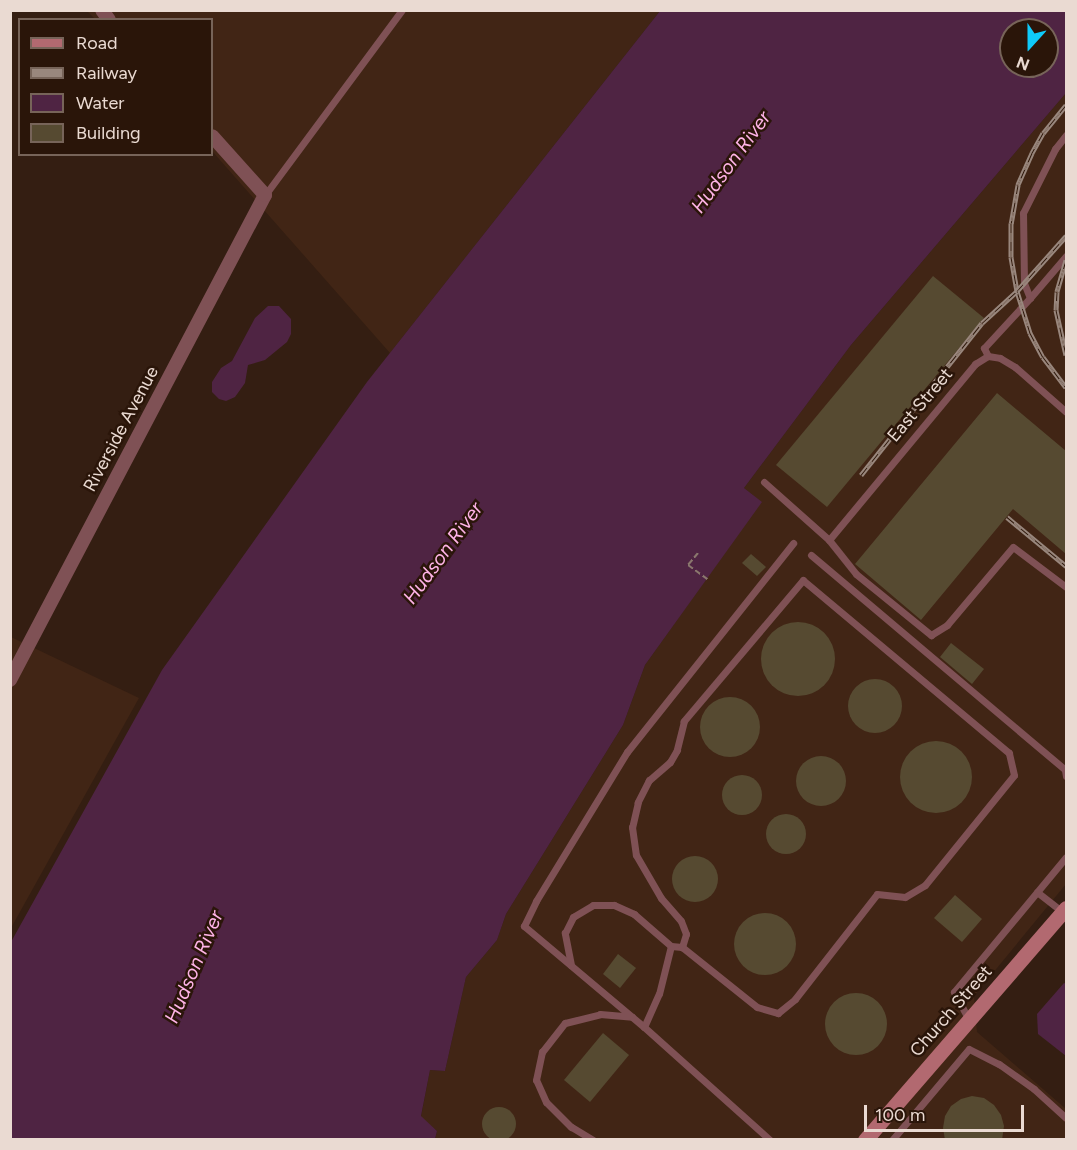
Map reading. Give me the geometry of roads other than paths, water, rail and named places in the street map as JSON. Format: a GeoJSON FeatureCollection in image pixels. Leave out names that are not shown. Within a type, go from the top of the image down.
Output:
{"type":"FeatureCollection","features":[{"type":"Feature","properties":{"kind":"street"},"geometry":{"type":"LineString","coordinates":[[213,137],[265,195]]}},
{"type":"Feature","properties":{"kind":"street","name":"Riverside Avenue"},"geometry":{"type":"LineString","coordinates":[[10,680],[265,195]]}},
{"type":"Feature","properties":{"kind":"street","name":"Church Street"},"geometry":{"type":"LineString","coordinates":[[865,1140],[1065,910]]}},
{"type":"Feature","properties":{"kind":"lane","name":"Riverside Avenue"},"geometry":{"type":"LineString","coordinates":[[265,195],[402,10]]}},
{"type":"Feature","properties":{"kind":"lane"},"geometry":{"type":"LineString","coordinates":[[1030,298],[1024,283],[1023,213],[1055,149],[1066,135]]}},
{"type":"Feature","properties":{"kind":"lane"},"geometry":{"type":"LineString","coordinates":[[1066,256],[984,348],[988,356],[1000,358],[1015,367],[1066,412]]}},
{"type":"Feature","properties":{"kind":"lane","name":"East Street"},"geometry":{"type":"LineString","coordinates":[[829,540],[975,364],[988,356]]}},
{"type":"Feature","properties":{"kind":"lane"},"geometry":{"type":"LineString","coordinates":[[764,482],[829,540],[856,574],[931,635],[947,626],[1013,547],[1066,587]]}},
{"type":"Feature","properties":{"kind":"lane"},"geometry":{"type":"LineString","coordinates":[[770,1140],[644,1027],[524,926],[536,901],[627,752],[793,543]]}},
{"type":"Feature","properties":{"kind":"lane"},"geometry":{"type":"LineString","coordinates":[[811,555],[1065,770],[1066,776]]}},
{"type":"Feature","properties":{"kind":"lane"},"geometry":{"type":"LineString","coordinates":[[571,966],[565,933],[573,917],[593,905],[615,905],[634,915],[671,946],[682,947],[757,1007],[778,1013],[795,999],[877,894],[905,897],[925,885],[1014,775],[1009,753],[803,580],[684,721],[677,750],[670,762],[649,780],[638,802],[632,827],[636,855],[661,898],[681,921],[686,934],[682,947]]}},
{"type":"Feature","properties":{"kind":"lane"},"geometry":{"type":"LineString","coordinates":[[969,1020],[954,992],[1066,857]]}},
{"type":"Feature","properties":{"kind":"lane"},"geometry":{"type":"LineString","coordinates":[[1037,892],[1065,910]]}},
{"type":"Feature","properties":{"kind":"lane"},"geometry":{"type":"LineString","coordinates":[[644,1027],[659,994],[671,946]]}},
{"type":"Feature","properties":{"kind":"lane"},"geometry":{"type":"LineString","coordinates":[[593,1140],[571,1127],[546,1102],[536,1080],[542,1052],[565,1023],[600,1014],[632,1017]]}},
{"type":"Feature","properties":{"kind":"lane"},"geometry":{"type":"LineString","coordinates":[[892,1140],[969,1049],[999,1064],[1034,1089],[1066,1118]]}},
{"type":"Feature","properties":{"kind":"water","name":"Hudson River"},"geometry":{"type":"Polygon","coordinates":[[[660,11],[1066,11],[1066,93],[851,345],[744,488],[762,502],[645,665],[623,725],[506,914],[497,940],[466,977],[445,1071],[430,1070],[421,1116],[437,1131],[435,1139],[11,1139],[11,942],[162,670],[367,382],[660,11]]]}},
{"type":"Feature","properties":{"kind":"water"},"geometry":{"type":"Polygon","coordinates":[[[268,306],[279,306],[291,319],[291,334],[287,342],[265,360],[248,365],[245,383],[235,397],[226,401],[219,399],[212,392],[212,382],[221,368],[232,361],[255,318],[268,306]]]}},
{"type":"Feature","properties":{"kind":"water"},"geometry":{"type":"Polygon","coordinates":[[[1064,983],[1066,984],[1066,1056],[1038,1034],[1037,1014],[1064,983]]]}},
{"type":"Feature","properties":{"kind":"railway"},"geometry":{"type":"LineString","coordinates":[[1066,105],[1043,133],[1032,153],[1018,185],[1011,223],[1011,257],[1017,291],[1030,333],[1043,357],[1066,387]]}},
{"type":"Feature","properties":{"kind":"railway"},"geometry":{"type":"LineString","coordinates":[[861,475],[982,323],[1017,291],[1066,236]]}},
{"type":"Feature","properties":{"kind":"railway"},"geometry":{"type":"LineString","coordinates":[[1066,260],[1057,292],[1056,310],[1066,355]]}},
{"type":"Feature","properties":{"kind":"railway"},"geometry":{"type":"LineString","coordinates":[[1007,517],[1066,566]]}}]}
